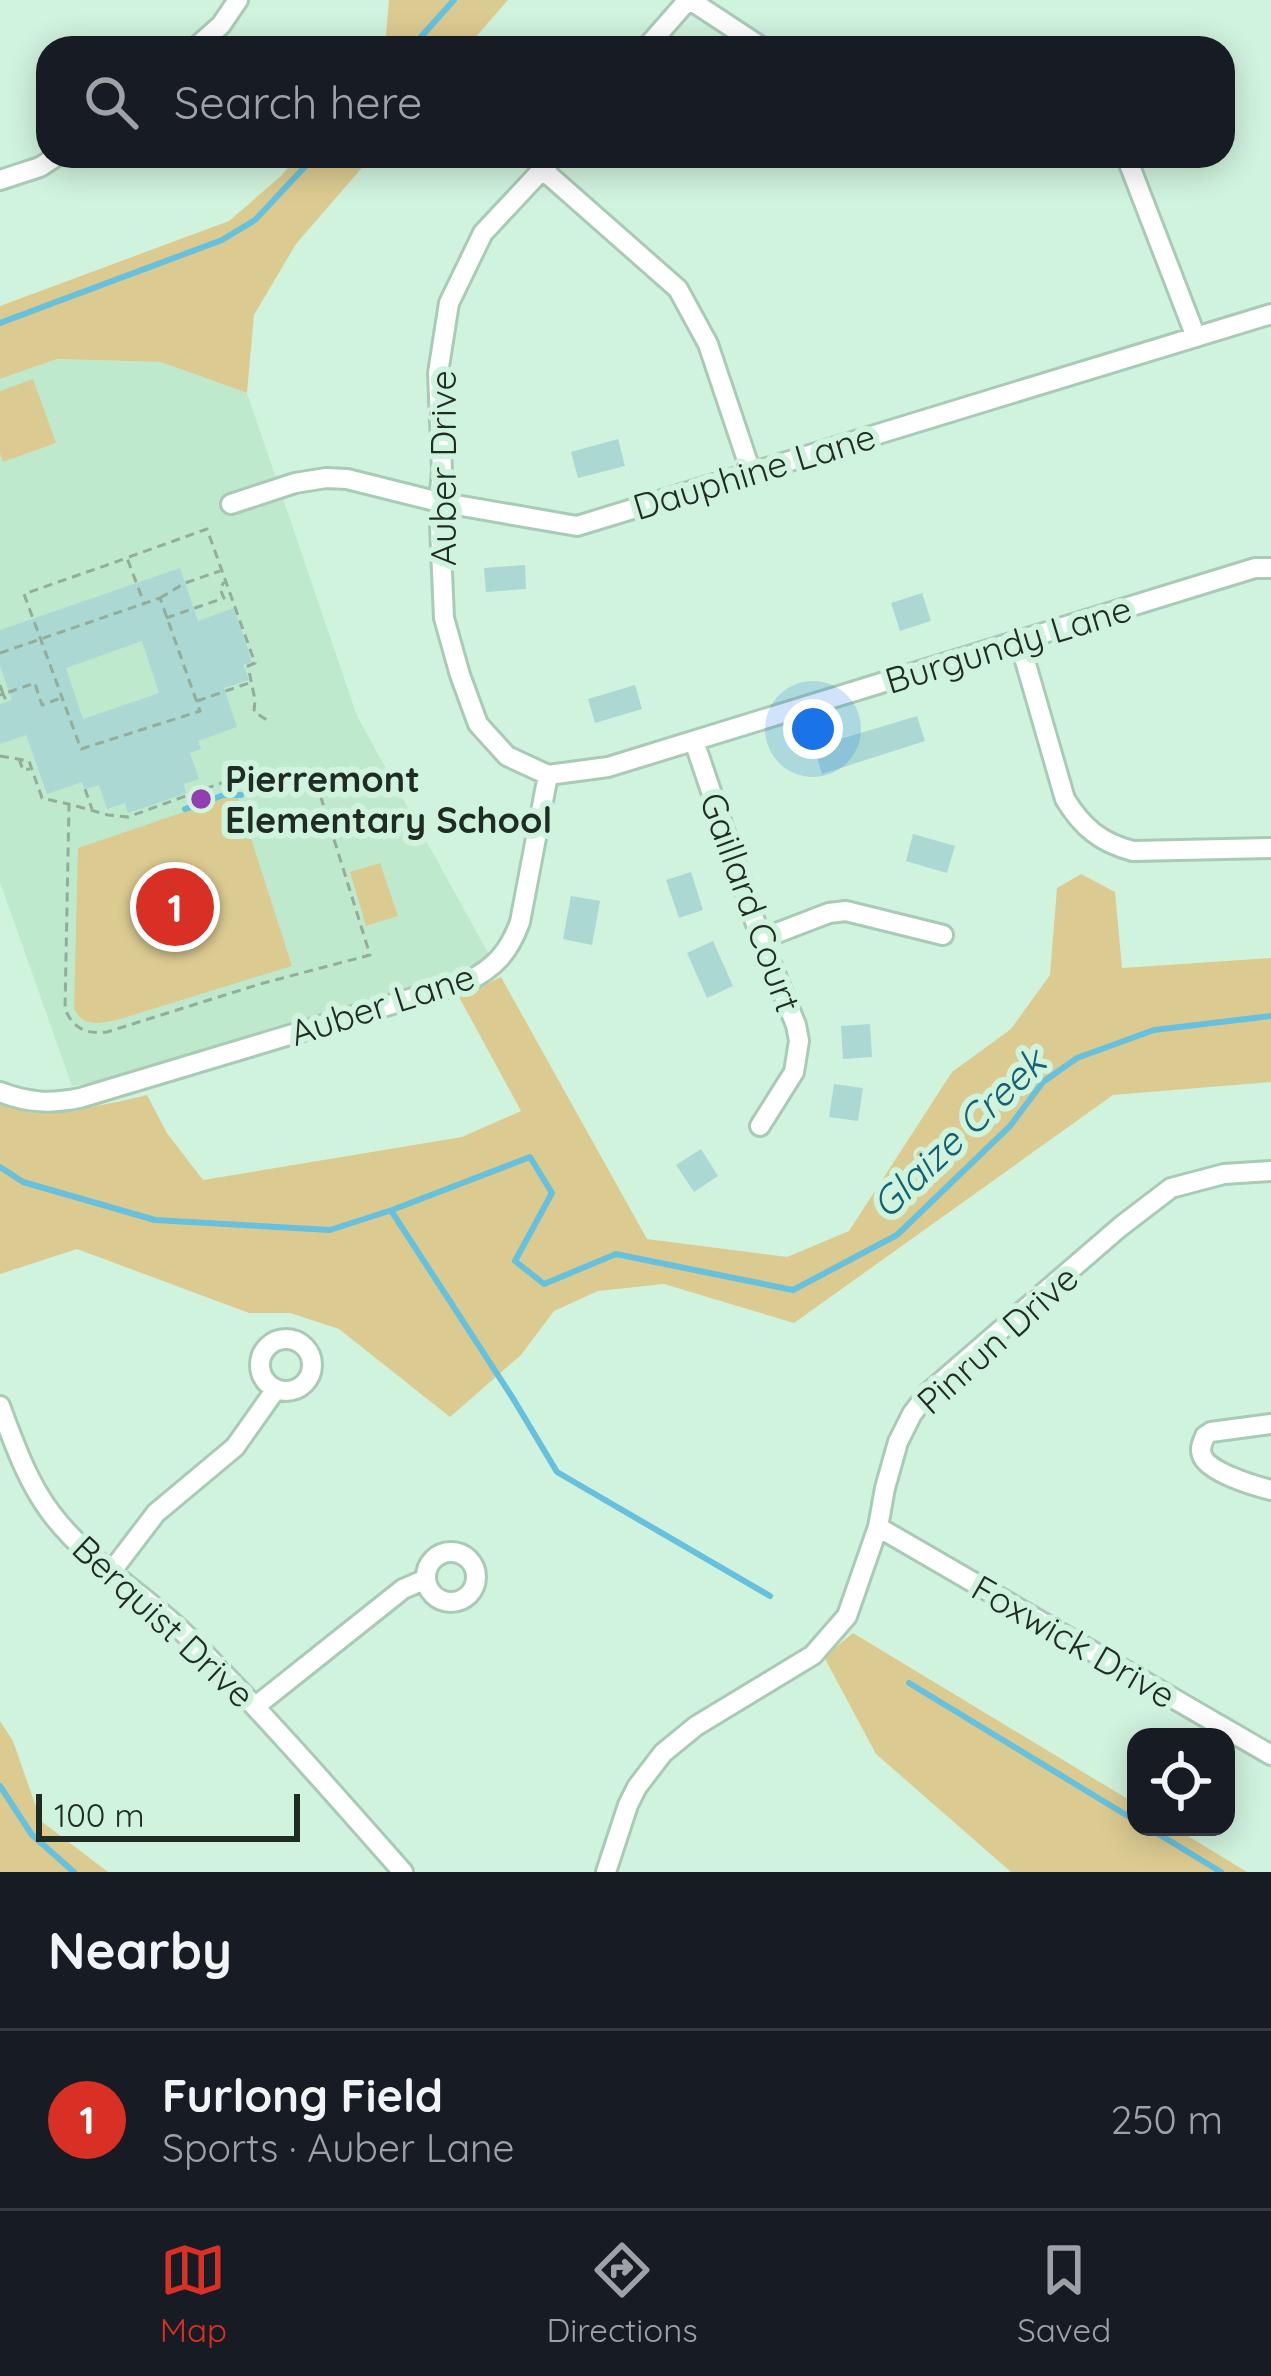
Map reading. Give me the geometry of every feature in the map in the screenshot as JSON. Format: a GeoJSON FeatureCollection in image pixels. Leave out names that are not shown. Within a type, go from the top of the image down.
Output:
{"type":"FeatureCollection","features":[{"type":"Feature","properties":{"kind":"street"},"geometry":{"type":"LineString","coordinates":[[209,36],[238,0]]}},
{"type":"Feature","properties":{"kind":"street"},"geometry":{"type":"LineString","coordinates":[[657,36],[689,0],[744,36]]}},
{"type":"Feature","properties":{"kind":"street"},"geometry":{"type":"LineString","coordinates":[[0,180],[36,167]]}},
{"type":"Feature","properties":{"kind":"street","name":"Auber Drive"},"geometry":{"type":"LineString","coordinates":[[544,168],[483,232],[448,303],[438,373],[444,618],[478,724],[507,756],[548,775]]}},
{"type":"Feature","properties":{"kind":"street"},"geometry":{"type":"LineString","coordinates":[[554,168],[678,290],[708,344],[751,472]]}},
{"type":"Feature","properties":{"kind":"street"},"geometry":{"type":"LineString","coordinates":[[1131,168],[1196,337]]}},
{"type":"Feature","properties":{"kind":"street","name":"Dauphine Lane"},"geometry":{"type":"LineString","coordinates":[[231,504],[295,483],[346,479],[439,502],[577,526],[1271,314]]}},
{"type":"Feature","properties":{"kind":"street","name":"Burgundy Lane"},"geometry":{"type":"LineString","coordinates":[[548,775],[608,767],[1255,568],[1271,568]]}},
{"type":"Feature","properties":{"kind":"street"},"geometry":{"type":"LineString","coordinates":[[1019,640],[1065,799],[1094,835],[1112,846],[1133,850],[1271,848]]}},
{"type":"Feature","properties":{"kind":"street","name":"Gaillard Court"},"geometry":{"type":"LineString","coordinates":[[694,741],[799,1041],[794,1072],[760,1126]]}},
{"type":"Feature","properties":{"kind":"street","name":"Auber Lane"},"geometry":{"type":"LineString","coordinates":[[8,1095],[56,1103],[80,1098],[484,974],[512,946],[520,922],[548,775]]}},
{"type":"Feature","properties":{"kind":"street"},"geometry":{"type":"LineString","coordinates":[[760,939],[846,911],[944,935]]}},
{"type":"Feature","properties":{"kind":"street","name":"Pinrun Drive"},"geometry":{"type":"LineString","coordinates":[[606,1872],[637,1786],[663,1754],[695,1726],[813,1654],[847,1616],[878,1527],[898,1442],[928,1393],[1172,1188],[1224,1174],[1271,1171]]}},
{"type":"Feature","properties":{"kind":"street"},"geometry":{"type":"LineString","coordinates":[[111,1572],[156,1513],[235,1447],[276,1389]]}},
{"type":"Feature","properties":{"kind":"street","name":"Berquist Drive"},"geometry":{"type":"LineString","coordinates":[[0,1406],[25,1471],[68,1534],[170,1618],[256,1706],[403,1872]]}},
{"type":"Feature","properties":{"kind":"street"},"geometry":{"type":"LineString","coordinates":[[1271,1424],[1211,1432],[1202,1443],[1202,1456],[1215,1470],[1271,1490]]}},
{"type":"Feature","properties":{"kind":"street","name":"Foxwick Drive"},"geometry":{"type":"LineString","coordinates":[[878,1527],[1271,1755]]}},
{"type":"Feature","properties":{"kind":"street"},"geometry":{"type":"LineString","coordinates":[[256,1706],[403,1589],[426,1579]]}},
{"type":"Feature","properties":{"kind":"path"},"geometry":{"type":"LineString","coordinates":[[160,598],[200,711],[81,749],[24,594],[207,529],[255,663],[248,666],[254,712],[266,720]]}},
{"type":"Feature","properties":{"kind":"path"},"geometry":{"type":"LineString","coordinates":[[127,558],[144,603]]}},
{"type":"Feature","properties":{"kind":"path"},"geometry":{"type":"LineString","coordinates":[[0,652],[160,598],[222,571]]}},
{"type":"Feature","properties":{"kind":"path"},"geometry":{"type":"LineString","coordinates":[[166,618],[224,598],[220,589],[225,580]]}},
{"type":"Feature","properties":{"kind":"path"},"geometry":{"type":"LineString","coordinates":[[197,701],[251,682]]}},
{"type":"Feature","properties":{"kind":"path"},"geometry":{"type":"LineString","coordinates":[[2,694],[35,683],[42,705],[62,698]]}},
{"type":"Feature","properties":{"kind":"path"},"geometry":{"type":"LineString","coordinates":[[0,686],[7,702]]}},
{"type":"Feature","properties":{"kind":"path"},"geometry":{"type":"LineString","coordinates":[[0,756],[29,761],[42,797],[128,817],[249,773],[258,781],[270,782],[314,775],[370,955],[260,983],[107,1032],[82,1031],[65,1009],[69,804]]}},
{"type":"Feature","properties":{"kind":"path"},"geometry":{"type":"LineString","coordinates":[[85,789],[92,811]]}},
{"type":"Feature","properties":{"kind":"shaded area"},"geometry":{"type":"Polygon","coordinates":[[[389,0],[508,0],[476,36],[386,36],[389,0]]]}},
{"type":"Feature","properties":{"kind":"shaded area"},"geometry":{"type":"Polygon","coordinates":[[[288,168],[362,168],[296,244],[254,315],[247,393],[161,362],[57,359],[0,379],[0,306],[229,221],[288,168]]]}},
{"type":"Feature","properties":{"kind":"shaded area","name":"Pierremont Elementary School"},"geometry":{"type":"Polygon","coordinates":[[[57,359],[161,362],[247,393],[357,716],[491,958],[119,1078],[72,1086],[0,882],[0,379],[57,359]]]}},
{"type":"Feature","properties":{"kind":"shaded area"},"geometry":{"type":"Polygon","coordinates":[[[33,379],[56,443],[3,462],[0,391],[33,379]]]}},
{"type":"Feature","properties":{"kind":"shaded area"},"geometry":{"type":"Polygon","coordinates":[[[225,798],[238,798],[292,966],[117,1020],[92,1023],[82,1019],[74,1009],[78,848],[225,798]]]}},
{"type":"Feature","properties":{"kind":"shaded area"},"geometry":{"type":"Polygon","coordinates":[[[380,863],[398,916],[366,926],[350,872],[380,863]]]}},
{"type":"Feature","properties":{"kind":"shaded area"},"geometry":{"type":"Polygon","coordinates":[[[1081,874],[1115,892],[1122,968],[1271,958],[1271,1082],[1113,1095],[794,1323],[664,1284],[598,1291],[554,1311],[521,1355],[450,1417],[339,1329],[290,1313],[249,1313],[77,1249],[0,1274],[0,1098],[74,1108],[147,1095],[167,1133],[203,1180],[462,1137],[521,1111],[459,997],[501,977],[647,1239],[787,1257],[849,1231],[952,1072],[1011,1029],[1050,975],[1057,888],[1081,874]]]}},
{"type":"Feature","properties":{"kind":"shaded area"},"geometry":{"type":"Polygon","coordinates":[[[853,1633],[1127,1799],[1127,1836],[1188,1836],[1247,1872],[1011,1872],[876,1754],[824,1657],[853,1633]]]}},
{"type":"Feature","properties":{"kind":"shaded area"},"geometry":{"type":"Polygon","coordinates":[[[0,1721],[13,1741],[41,1821],[108,1872],[0,1872],[0,1721]]]}},
{"type":"Feature","properties":{"kind":"building"},"geometry":{"type":"Polygon","coordinates":[[[618,439],[625,466],[578,478],[571,452],[618,439]]]}},
{"type":"Feature","properties":{"kind":"building"},"geometry":{"type":"Polygon","coordinates":[[[525,565],[526,589],[486,592],[484,568],[525,565]]]}},
{"type":"Feature","properties":{"kind":"building"},"geometry":{"type":"Polygon","coordinates":[[[180,568],[198,621],[234,608],[252,662],[243,665],[249,680],[224,688],[237,727],[198,741],[201,749],[190,753],[199,779],[184,784],[186,793],[152,805],[128,813],[125,803],[107,809],[99,785],[85,789],[82,782],[47,794],[26,735],[0,744],[0,704],[12,700],[0,666],[0,630],[180,568]],[[142,641],[66,668],[83,719],[159,693],[142,641]]]}},
{"type":"Feature","properties":{"kind":"building"},"geometry":{"type":"Polygon","coordinates":[[[922,593],[931,621],[900,631],[891,603],[922,593]]]}},
{"type":"Feature","properties":{"kind":"building"},"geometry":{"type":"Polygon","coordinates":[[[635,685],[642,709],[595,723],[588,699],[635,685]]]}},
{"type":"Feature","properties":{"kind":"building"},"geometry":{"type":"Polygon","coordinates":[[[917,716],[925,741],[822,774],[814,747],[917,716]]]}},
{"type":"Feature","properties":{"kind":"building"},"geometry":{"type":"Polygon","coordinates":[[[913,834],[955,846],[947,873],[906,861],[913,834]]]}},
{"type":"Feature","properties":{"kind":"building"},"geometry":{"type":"Polygon","coordinates":[[[691,872],[703,910],[679,918],[666,880],[691,872]]]}},
{"type":"Feature","properties":{"kind":"building"},"geometry":{"type":"Polygon","coordinates":[[[571,896],[600,901],[592,945],[563,939],[571,896]]]}},
{"type":"Feature","properties":{"kind":"building"},"geometry":{"type":"Polygon","coordinates":[[[713,941],[733,986],[707,998],[687,953],[713,941]]]}},
{"type":"Feature","properties":{"kind":"building"},"geometry":{"type":"Polygon","coordinates":[[[870,1024],[872,1057],[843,1059],[841,1026],[870,1024]]]}},
{"type":"Feature","properties":{"kind":"building"},"geometry":{"type":"Polygon","coordinates":[[[834,1084],[863,1088],[858,1121],[829,1117],[834,1084]]]}},
{"type":"Feature","properties":{"kind":"building"},"geometry":{"type":"Polygon","coordinates":[[[701,1149],[718,1176],[694,1192],[676,1165],[701,1149]]]}},
{"type":"Feature","properties":{"kind":"waterway"},"geometry":{"type":"LineString","coordinates":[[422,36],[454,0]]}},
{"type":"Feature","properties":{"kind":"waterway"},"geometry":{"type":"LineString","coordinates":[[0,323],[222,240],[255,220],[304,168]]}},
{"type":"Feature","properties":{"kind":"waterway"},"geometry":{"type":"LineString","coordinates":[[185,809],[224,795],[241,795]]}},
{"type":"Feature","properties":{"kind":"waterway","name":"Glaize Creek"},"geometry":{"type":"LineString","coordinates":[[0,1167],[23,1182],[155,1220],[330,1230],[530,1157],[552,1193],[515,1261],[544,1284],[616,1254],[793,1290],[897,1235],[1010,1126],[1043,1082],[1077,1058],[1154,1030],[1271,1016]]}},
{"type":"Feature","properties":{"kind":"waterway"},"geometry":{"type":"LineString","coordinates":[[392,1212],[557,1472],[770,1596]]}},
{"type":"Feature","properties":{"kind":"waterway"},"geometry":{"type":"LineString","coordinates":[[909,1683],[1127,1816]]}},
{"type":"Feature","properties":{"kind":"waterway"},"geometry":{"type":"LineString","coordinates":[[0,1786],[32,1835],[74,1872]]}},
{"type":"Feature","properties":{"kind":"waterway"},"geometry":{"type":"LineString","coordinates":[[1162,1836],[1221,1872]]}},
{"type":"Feature","properties":{"kind":"place","name":"Pierremont Elementary School"},"geometry":{"type":"Point","coordinates":[201,799]}},
{"type":"Feature","properties":{"kind":"place","name":"Furlong Field"},"geometry":{"type":"Point","coordinates":[175,907]}}]}
